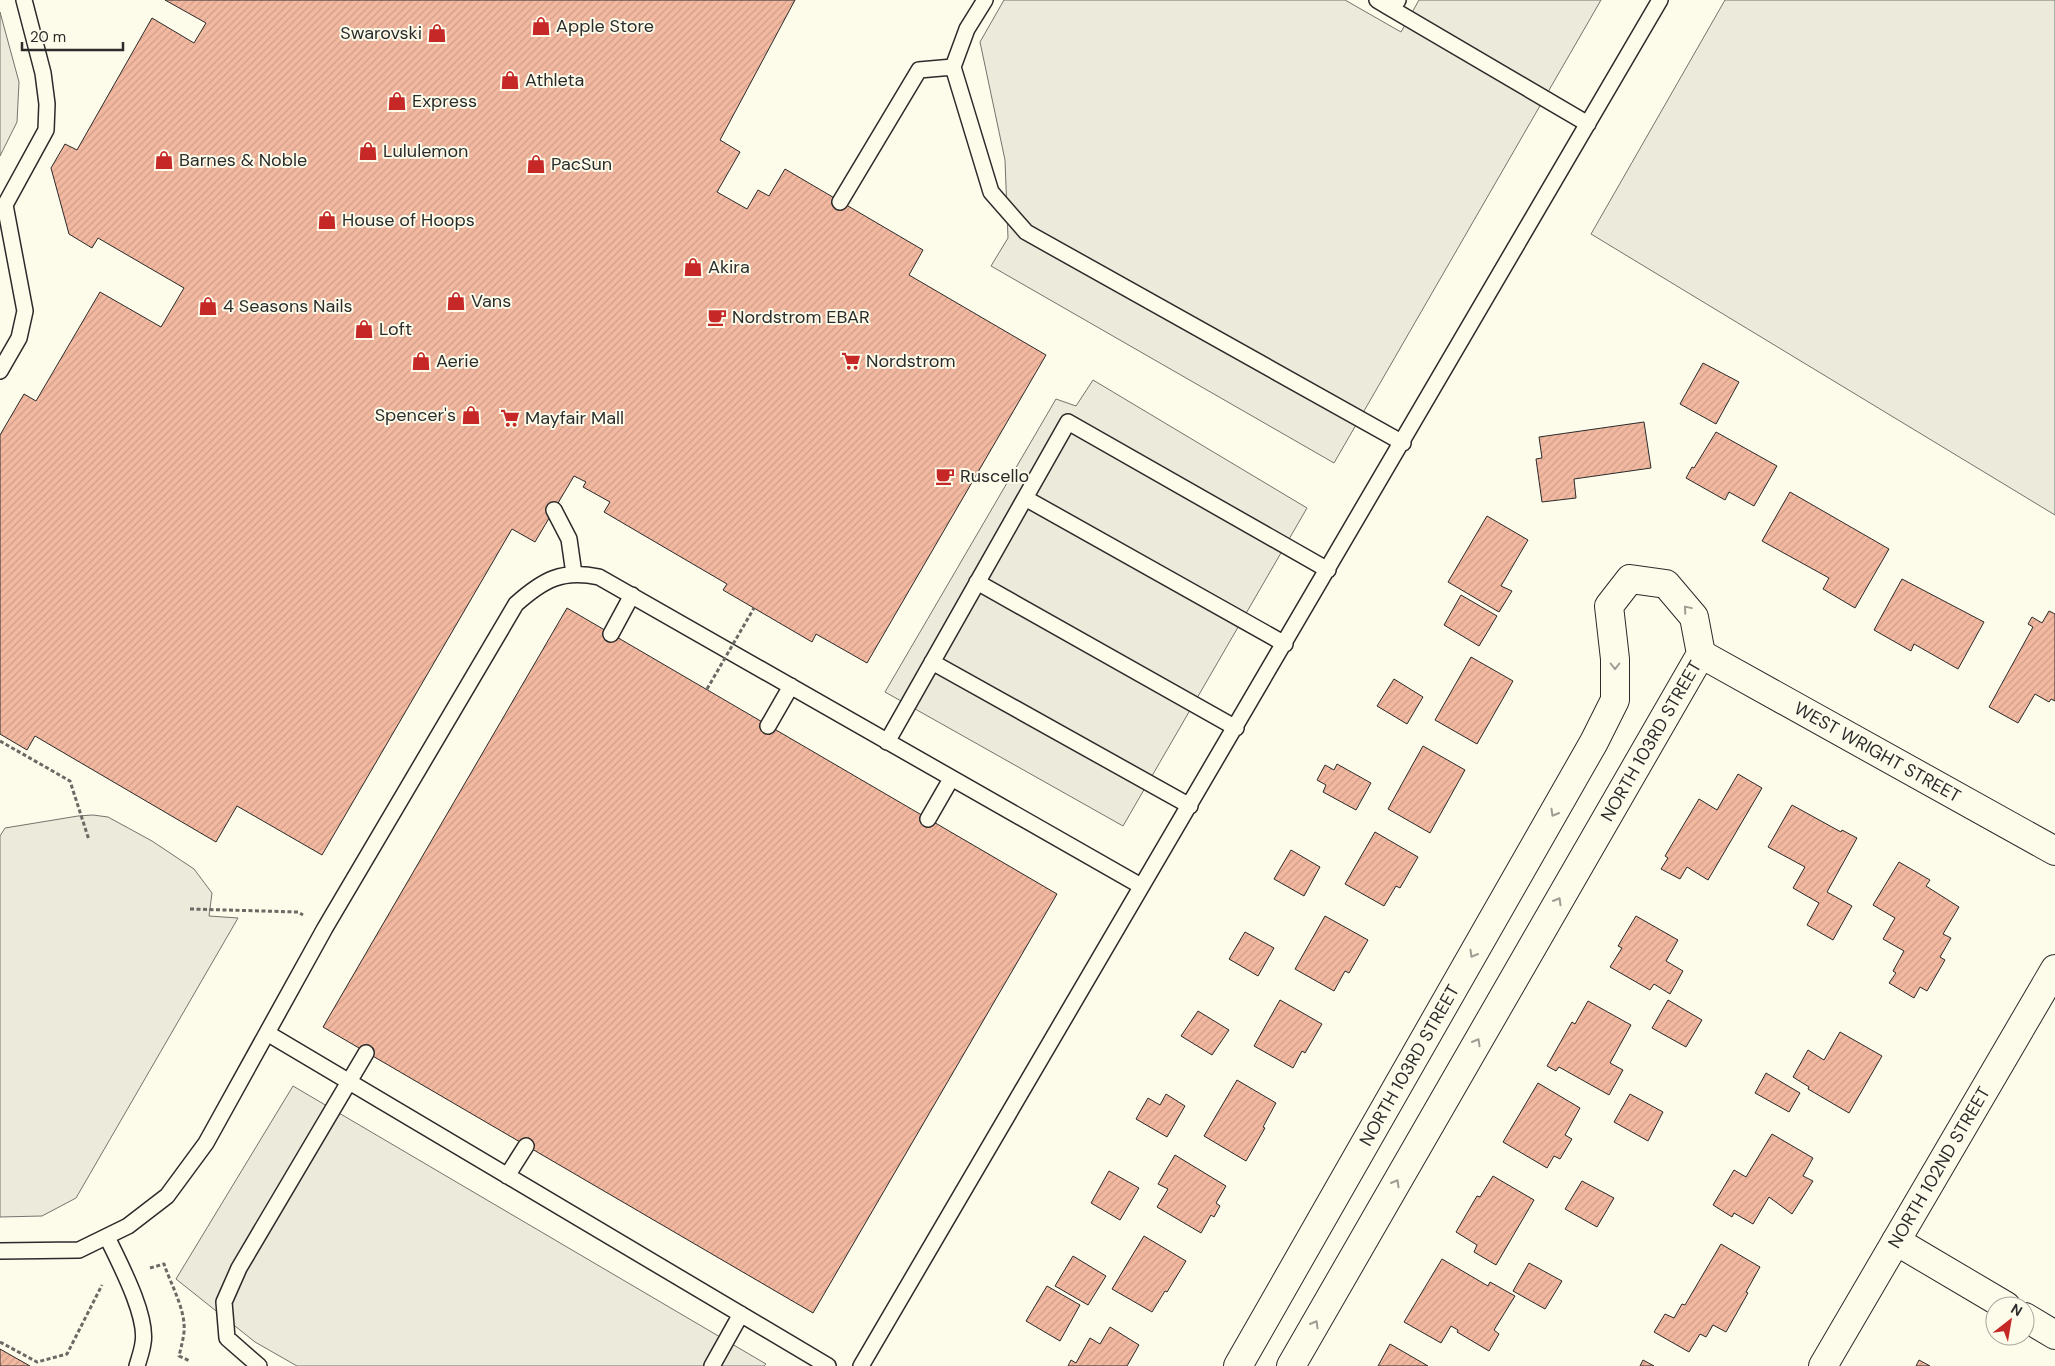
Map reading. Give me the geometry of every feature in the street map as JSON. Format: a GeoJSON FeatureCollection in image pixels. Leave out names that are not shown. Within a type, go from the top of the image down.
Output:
{"type":"FeatureCollection","features":[{"type":"Feature","properties":{"kind":"street","name":"NORTH 103RD STREET"},"geometry":{"type":"LineString","coordinates":[[1238,1366],[1594,742],[1615,700],[1615,658],[1609,606],[1630,579],[1666,584],[1694,617],[1701,654],[1291,1366]]}},
{"type":"Feature","properties":{"kind":"street","name":"WEST WRIGHT STREET"},"geometry":{"type":"LineString","coordinates":[[1701,654],[2055,851]]}},
{"type":"Feature","properties":{"kind":"street","name":"NORTH 102ND STREET"},"geometry":{"type":"LineString","coordinates":[[1823,1366],[2055,969]]}},
{"type":"Feature","properties":{"kind":"street"},"geometry":{"type":"LineString","coordinates":[[1896,1241],[1989,1296]]}},
{"type":"Feature","properties":{"kind":"street"},"geometry":{"type":"LineString","coordinates":[[2035,1323],[2055,1335]]}},
{"type":"Feature","properties":{"kind":"lane"},"geometry":{"type":"LineString","coordinates":[[1,366],[19,338],[25,311],[5,205],[46,130],[43,73],[24,0]]}},
{"type":"Feature","properties":{"kind":"lane"},"geometry":{"type":"LineString","coordinates":[[985,0],[967,29],[953,67],[991,192],[1026,232],[1402,443]]}},
{"type":"Feature","properties":{"kind":"lane"},"geometry":{"type":"LineString","coordinates":[[1377,0],[1395,5],[1588,124]]}},
{"type":"Feature","properties":{"kind":"lane"},"geometry":{"type":"LineString","coordinates":[[861,1366],[1141,886],[1236,728],[1660,0]]}},
{"type":"Feature","properties":{"kind":"lane"},"geometry":{"type":"LineString","coordinates":[[840,202],[919,70],[953,67]]}},
{"type":"Feature","properties":{"kind":"lane"},"geometry":{"type":"LineString","coordinates":[[887,742],[1068,422],[1328,570]]}},
{"type":"Feature","properties":{"kind":"lane"},"geometry":{"type":"LineString","coordinates":[[1025,498],[1285,644]]}},
{"type":"Feature","properties":{"kind":"lane"},"geometry":{"type":"LineString","coordinates":[[554,510],[569,539],[574,574]]}},
{"type":"Feature","properties":{"kind":"lane"},"geometry":{"type":"LineString","coordinates":[[0,1250],[79,1250],[128,1226],[167,1196],[206,1143],[325,928],[516,604],[533,589],[548,581],[581,572],[599,576],[1141,886]]}},
{"type":"Feature","properties":{"kind":"lane"},"geometry":{"type":"LineString","coordinates":[[978,582],[1236,728]]}},
{"type":"Feature","properties":{"kind":"lane"},"geometry":{"type":"LineString","coordinates":[[611,634],[632,595]]}},
{"type":"Feature","properties":{"kind":"lane"},"geometry":{"type":"LineString","coordinates":[[932,662],[1190,806]]}},
{"type":"Feature","properties":{"kind":"lane"},"geometry":{"type":"LineString","coordinates":[[768,726],[791,686]]}},
{"type":"Feature","properties":{"kind":"lane"},"geometry":{"type":"LineString","coordinates":[[928,819],[951,779]]}},
{"type":"Feature","properties":{"kind":"lane"},"geometry":{"type":"LineString","coordinates":[[267,1033],[828,1366]]}},
{"type":"Feature","properties":{"kind":"lane"},"geometry":{"type":"LineString","coordinates":[[259,1366],[227,1338],[224,1302],[239,1268],[366,1053]]}},
{"type":"Feature","properties":{"kind":"lane"},"geometry":{"type":"LineString","coordinates":[[507,1176],[526,1146]]}},
{"type":"Feature","properties":{"kind":"lane"},"geometry":{"type":"LineString","coordinates":[[107,1237],[132,1288],[140,1317],[144,1342],[137,1366]]}},
{"type":"Feature","properties":{"kind":"lane"},"geometry":{"type":"LineString","coordinates":[[712,1366],[741,1314]]}},
{"type":"Feature","properties":{"kind":"path"},"geometry":{"type":"LineString","coordinates":[[707,690],[754,608]]}},
{"type":"Feature","properties":{"kind":"path"},"geometry":{"type":"LineString","coordinates":[[0,741],[70,781],[89,840]]}},
{"type":"Feature","properties":{"kind":"path"},"geometry":{"type":"LineString","coordinates":[[190,909],[298,912],[325,928]]}},
{"type":"Feature","properties":{"kind":"path"},"geometry":{"type":"LineString","coordinates":[[150,1268],[164,1264],[172,1288],[181,1305],[184,1331],[180,1356],[190,1361]]}},
{"type":"Feature","properties":{"kind":"path"},"geometry":{"type":"LineString","coordinates":[[0,1342],[37,1362],[67,1354],[102,1285]]}},
{"type":"Feature","properties":{"kind":"shaded area"},"geometry":{"type":"Polygon","coordinates":[[[1004,0],[1345,0],[1401,32],[1419,0],[1601,0],[1334,463],[991,266],[1008,238],[1005,160],[980,42],[1004,0]]]}},
{"type":"Feature","properties":{"kind":"shaded area"},"geometry":{"type":"Polygon","coordinates":[[[1725,0],[2055,0],[2055,515],[1591,234],[1725,0]]]}},
{"type":"Feature","properties":{"kind":"shaded area"},"geometry":{"type":"Polygon","coordinates":[[[0,12],[19,82],[17,122],[0,156],[0,12]]]}},
{"type":"Feature","properties":{"kind":"shaded area"},"geometry":{"type":"Polygon","coordinates":[[[1093,380],[1307,508],[1123,826],[885,692],[1056,399],[1076,406],[1093,380]]]}},
{"type":"Feature","properties":{"kind":"shaded area"},"geometry":{"type":"Polygon","coordinates":[[[93,815],[108,817],[152,841],[194,869],[212,893],[209,916],[238,918],[76,1198],[42,1216],[0,1217],[0,836],[5,828],[93,815]]]}},
{"type":"Feature","properties":{"kind":"shaded area"},"geometry":{"type":"Polygon","coordinates":[[[293,1086],[766,1364],[764,1366],[297,1366],[255,1342],[176,1279],[293,1086]]]}},
{"type":"Feature","properties":{"kind":"building","name":"Mayfair Mall"},"geometry":{"type":"Polygon","coordinates":[[[165,0],[795,0],[720,140],[740,152],[717,192],[747,209],[758,190],[769,196],[785,169],[923,250],[909,275],[1046,355],[867,663],[816,634],[812,642],[723,590],[727,584],[604,512],[610,502],[583,487],[586,482],[574,476],[535,542],[512,529],[322,855],[237,806],[216,842],[35,736],[27,750],[0,734],[0,435],[24,394],[36,401],[100,292],[161,327],[184,288],[98,238],[92,248],[69,234],[51,168],[65,144],[77,150],[152,18],[194,43],[206,23],[165,0]]]}},
{"type":"Feature","properties":{"kind":"building"},"geometry":{"type":"Polygon","coordinates":[[[1703,363],[1739,382],[1716,424],[1680,404],[1703,363]]]}},
{"type":"Feature","properties":{"kind":"building"},"geometry":{"type":"Polygon","coordinates":[[[1644,422],[1651,468],[1574,479],[1576,498],[1542,502],[1536,459],[1542,458],[1539,437],[1644,422]]]}},
{"type":"Feature","properties":{"kind":"building"},"geometry":{"type":"Polygon","coordinates":[[[1716,432],[1777,466],[1754,506],[1729,492],[1725,500],[1686,478],[1716,432]]]}},
{"type":"Feature","properties":{"kind":"building"},"geometry":{"type":"Polygon","coordinates":[[[1790,492],[1889,549],[1855,608],[1823,589],[1829,578],[1762,541],[1790,492]]]}},
{"type":"Feature","properties":{"kind":"building"},"geometry":{"type":"Polygon","coordinates":[[[1487,516],[1528,540],[1501,586],[1512,591],[1499,612],[1448,582],[1487,516]]]}},
{"type":"Feature","properties":{"kind":"building"},"geometry":{"type":"Polygon","coordinates":[[[1902,579],[1984,622],[1958,669],[1914,644],[1911,651],[1874,630],[1902,579]]]}},
{"type":"Feature","properties":{"kind":"building"},"geometry":{"type":"Polygon","coordinates":[[[1461,595],[1497,616],[1479,646],[1444,625],[1461,595]]]}},
{"type":"Feature","properties":{"kind":"building"},"geometry":{"type":"Polygon","coordinates":[[[567,608],[1057,894],[813,1313],[323,1027],[567,608]]]}},
{"type":"Feature","properties":{"kind":"building"},"geometry":{"type":"Polygon","coordinates":[[[2049,611],[2055,614],[2055,701],[2051,699],[2049,702],[2035,694],[2018,723],[1989,707],[2033,627],[2028,624],[2032,617],[2042,623],[2049,611]]]}},
{"type":"Feature","properties":{"kind":"building"},"geometry":{"type":"Polygon","coordinates":[[[1471,657],[1513,681],[1477,744],[1435,720],[1471,657]]]}},
{"type":"Feature","properties":{"kind":"building"},"geometry":{"type":"Polygon","coordinates":[[[1394,679],[1423,697],[1407,724],[1377,706],[1394,679]]]}},
{"type":"Feature","properties":{"kind":"building"},"geometry":{"type":"Polygon","coordinates":[[[1423,746],[1465,770],[1430,833],[1388,809],[1423,746]]]}},
{"type":"Feature","properties":{"kind":"building"},"geometry":{"type":"Polygon","coordinates":[[[1337,764],[1371,783],[1356,810],[1323,792],[1326,785],[1317,780],[1325,765],[1334,770],[1337,764]]]}},
{"type":"Feature","properties":{"kind":"building"},"geometry":{"type":"Polygon","coordinates":[[[1738,774],[1762,788],[1708,880],[1687,867],[1680,879],[1661,869],[1668,858],[1665,856],[1699,799],[1717,810],[1738,774]]]}},
{"type":"Feature","properties":{"kind":"building"},"geometry":{"type":"Polygon","coordinates":[[[1792,805],[1841,832],[1842,830],[1857,838],[1827,892],[1852,906],[1833,940],[1807,925],[1819,903],[1793,888],[1805,867],[1768,847],[1792,805]]]}},
{"type":"Feature","properties":{"kind":"building"},"geometry":{"type":"Polygon","coordinates":[[[1375,832],[1418,857],[1400,888],[1396,886],[1384,906],[1345,884],[1375,832]]]}},
{"type":"Feature","properties":{"kind":"building"},"geometry":{"type":"Polygon","coordinates":[[[1291,850],[1320,867],[1304,896],[1274,879],[1291,850]]]}},
{"type":"Feature","properties":{"kind":"building"},"geometry":{"type":"Polygon","coordinates":[[[1899,862],[1930,880],[1926,886],[1959,907],[1943,934],[1951,938],[1940,957],[1945,960],[1927,991],[1920,987],[1914,998],[1889,983],[1896,973],[1893,971],[1904,951],[1883,939],[1895,918],[1873,905],[1899,862]]]}},
{"type":"Feature","properties":{"kind":"building"},"geometry":{"type":"Polygon","coordinates":[[[1325,916],[1368,940],[1349,973],[1345,971],[1334,991],[1295,969],[1325,916]]]}},
{"type":"Feature","properties":{"kind":"building"},"geometry":{"type":"Polygon","coordinates":[[[1636,916],[1678,940],[1666,961],[1683,971],[1670,994],[1654,984],[1650,990],[1610,967],[1622,948],[1618,946],[1636,916]]]}},
{"type":"Feature","properties":{"kind":"building"},"geometry":{"type":"Polygon","coordinates":[[[1245,932],[1274,948],[1258,976],[1229,959],[1245,932]]]}},
{"type":"Feature","properties":{"kind":"building"},"geometry":{"type":"Polygon","coordinates":[[[1280,1000],[1322,1024],[1305,1053],[1302,1051],[1293,1068],[1254,1046],[1280,1000]]]}},
{"type":"Feature","properties":{"kind":"building"},"geometry":{"type":"Polygon","coordinates":[[[1668,1000],[1702,1020],[1686,1047],[1652,1028],[1668,1000]]]}},
{"type":"Feature","properties":{"kind":"building"},"geometry":{"type":"Polygon","coordinates":[[[1588,1001],[1631,1025],[1610,1063],[1623,1070],[1609,1095],[1559,1067],[1556,1071],[1547,1066],[1572,1022],[1575,1024],[1588,1001]]]}},
{"type":"Feature","properties":{"kind":"building"},"geometry":{"type":"Polygon","coordinates":[[[1198,1011],[1229,1030],[1212,1055],[1181,1036],[1198,1011]]]}},
{"type":"Feature","properties":{"kind":"building"},"geometry":{"type":"Polygon","coordinates":[[[1840,1032],[1882,1056],[1849,1113],[1808,1089],[1809,1087],[1793,1077],[1808,1050],[1824,1060],[1840,1032]]]}},
{"type":"Feature","properties":{"kind":"building"},"geometry":{"type":"Polygon","coordinates":[[[1766,1073],[1800,1093],[1789,1112],[1755,1093],[1766,1073]]]}},
{"type":"Feature","properties":{"kind":"building"},"geometry":{"type":"Polygon","coordinates":[[[1237,1080],[1276,1103],[1263,1127],[1265,1128],[1246,1161],[1204,1136],[1237,1080]]]}},
{"type":"Feature","properties":{"kind":"building"},"geometry":{"type":"Polygon","coordinates":[[[1538,1083],[1580,1108],[1565,1135],[1572,1139],[1560,1159],[1554,1156],[1547,1168],[1503,1142],[1538,1083]]]}},
{"type":"Feature","properties":{"kind":"building"},"geometry":{"type":"Polygon","coordinates":[[[1166,1094],[1185,1106],[1167,1137],[1136,1119],[1148,1098],[1160,1105],[1166,1094]]]}},
{"type":"Feature","properties":{"kind":"building"},"geometry":{"type":"Polygon","coordinates":[[[1630,1094],[1663,1112],[1648,1141],[1614,1122],[1630,1094]]]}},
{"type":"Feature","properties":{"kind":"building"},"geometry":{"type":"Polygon","coordinates":[[[1772,1134],[1813,1158],[1803,1176],[1813,1181],[1792,1214],[1769,1197],[1753,1224],[1734,1213],[1732,1217],[1713,1205],[1734,1170],[1746,1177],[1772,1134]]]}},
{"type":"Feature","properties":{"kind":"building"},"geometry":{"type":"Polygon","coordinates":[[[1175,1155],[1226,1186],[1216,1203],[1220,1206],[1214,1217],[1211,1215],[1201,1233],[1157,1207],[1168,1189],[1158,1184],[1175,1155]]]}},
{"type":"Feature","properties":{"kind":"building"},"geometry":{"type":"Polygon","coordinates":[[[1109,1171],[1139,1188],[1120,1220],[1091,1203],[1109,1171]]]}},
{"type":"Feature","properties":{"kind":"building"},"geometry":{"type":"Polygon","coordinates":[[[1493,1176],[1534,1200],[1496,1265],[1474,1252],[1477,1245],[1456,1232],[1477,1196],[1480,1197],[1493,1176]]]}},
{"type":"Feature","properties":{"kind":"building"},"geometry":{"type":"Polygon","coordinates":[[[1582,1181],[1614,1198],[1597,1227],[1565,1209],[1582,1181]]]}},
{"type":"Feature","properties":{"kind":"building"},"geometry":{"type":"Polygon","coordinates":[[[1144,1236],[1186,1261],[1152,1312],[1112,1289],[1144,1236]]]}},
{"type":"Feature","properties":{"kind":"building"},"geometry":{"type":"Polygon","coordinates":[[[1721,1244],[1760,1267],[1726,1332],[1713,1325],[1706,1337],[1700,1334],[1689,1352],[1654,1332],[1665,1314],[1674,1318],[1682,1304],[1685,1305],[1721,1244]]]}},
{"type":"Feature","properties":{"kind":"building"},"geometry":{"type":"Polygon","coordinates":[[[1073,1256],[1106,1276],[1088,1305],[1055,1286],[1073,1256]]]}},
{"type":"Feature","properties":{"kind":"building"},"geometry":{"type":"Polygon","coordinates":[[[1442,1259],[1488,1286],[1490,1282],[1515,1296],[1494,1330],[1499,1334],[1489,1351],[1457,1332],[1458,1330],[1451,1326],[1441,1343],[1404,1322],[1442,1259]]]}},
{"type":"Feature","properties":{"kind":"building"},"geometry":{"type":"Polygon","coordinates":[[[1529,1263],[1562,1281],[1545,1309],[1513,1291],[1529,1263]]]}},
{"type":"Feature","properties":{"kind":"building"},"geometry":{"type":"Polygon","coordinates":[[[1047,1286],[1080,1305],[1060,1341],[1026,1321],[1047,1286]]]}},
{"type":"Feature","properties":{"kind":"building"},"geometry":{"type":"Polygon","coordinates":[[[1110,1327],[1139,1345],[1127,1366],[1068,1366],[1071,1360],[1076,1363],[1090,1338],[1100,1344],[1110,1327]]]}},
{"type":"Feature","properties":{"kind":"building"},"geometry":{"type":"Polygon","coordinates":[[[1390,1344],[1428,1366],[1378,1366],[1390,1344]]]}},
{"type":"Feature","properties":{"kind":"building"},"geometry":{"type":"Polygon","coordinates":[[[0,1349],[30,1366],[0,1366],[0,1349]]]}},
{"type":"Feature","properties":{"kind":"building"},"geometry":{"type":"Polygon","coordinates":[[[1643,1360],[1654,1366],[1640,1366],[1643,1360]]]}},
{"type":"Feature","properties":{"kind":"building"},"geometry":{"type":"Polygon","coordinates":[[[1919,1360],[1930,1366],[1916,1366],[1919,1360]]]}},
{"type":"Feature","properties":{"kind":"place","name":"Apple Store"},"geometry":{"type":"Point","coordinates":[541,26]}},
{"type":"Feature","properties":{"kind":"place","name":"Swarovski"},"geometry":{"type":"Point","coordinates":[437,33]}},
{"type":"Feature","properties":{"kind":"place","name":"Athleta"},"geometry":{"type":"Point","coordinates":[510,80]}},
{"type":"Feature","properties":{"kind":"place","name":"Express"},"geometry":{"type":"Point","coordinates":[397,101]}},
{"type":"Feature","properties":{"kind":"place","name":"Lululemon"},"geometry":{"type":"Point","coordinates":[368,151]}},
{"type":"Feature","properties":{"kind":"place","name":"Barnes & Noble"},"geometry":{"type":"Point","coordinates":[164,160]}},
{"type":"Feature","properties":{"kind":"place","name":"PacSun"},"geometry":{"type":"Point","coordinates":[536,164]}},
{"type":"Feature","properties":{"kind":"place","name":"House of Hoops"},"geometry":{"type":"Point","coordinates":[327,220]}},
{"type":"Feature","properties":{"kind":"place","name":"Akira"},"geometry":{"type":"Point","coordinates":[693,267]}},
{"type":"Feature","properties":{"kind":"place","name":"Vans"},"geometry":{"type":"Point","coordinates":[456,301]}},
{"type":"Feature","properties":{"kind":"place","name":"4 Seasons Nails"},"geometry":{"type":"Point","coordinates":[208,306]}},
{"type":"Feature","properties":{"kind":"place","name":"Nordstrom EBAR"},"geometry":{"type":"Point","coordinates":[717,317]}},
{"type":"Feature","properties":{"kind":"place","name":"Loft"},"geometry":{"type":"Point","coordinates":[364,329]}},
{"type":"Feature","properties":{"kind":"place","name":"Aerie"},"geometry":{"type":"Point","coordinates":[421,361]}},
{"type":"Feature","properties":{"kind":"place","name":"Nordstrom"},"geometry":{"type":"Point","coordinates":[851,361]}},
{"type":"Feature","properties":{"kind":"place","name":"Spencer's"},"geometry":{"type":"Point","coordinates":[471,415]}},
{"type":"Feature","properties":{"kind":"place","name":"Mayfair Mall"},"geometry":{"type":"Point","coordinates":[510,418]}},
{"type":"Feature","properties":{"kind":"place","name":"Ruscello"},"geometry":{"type":"Point","coordinates":[945,476]}}]}
